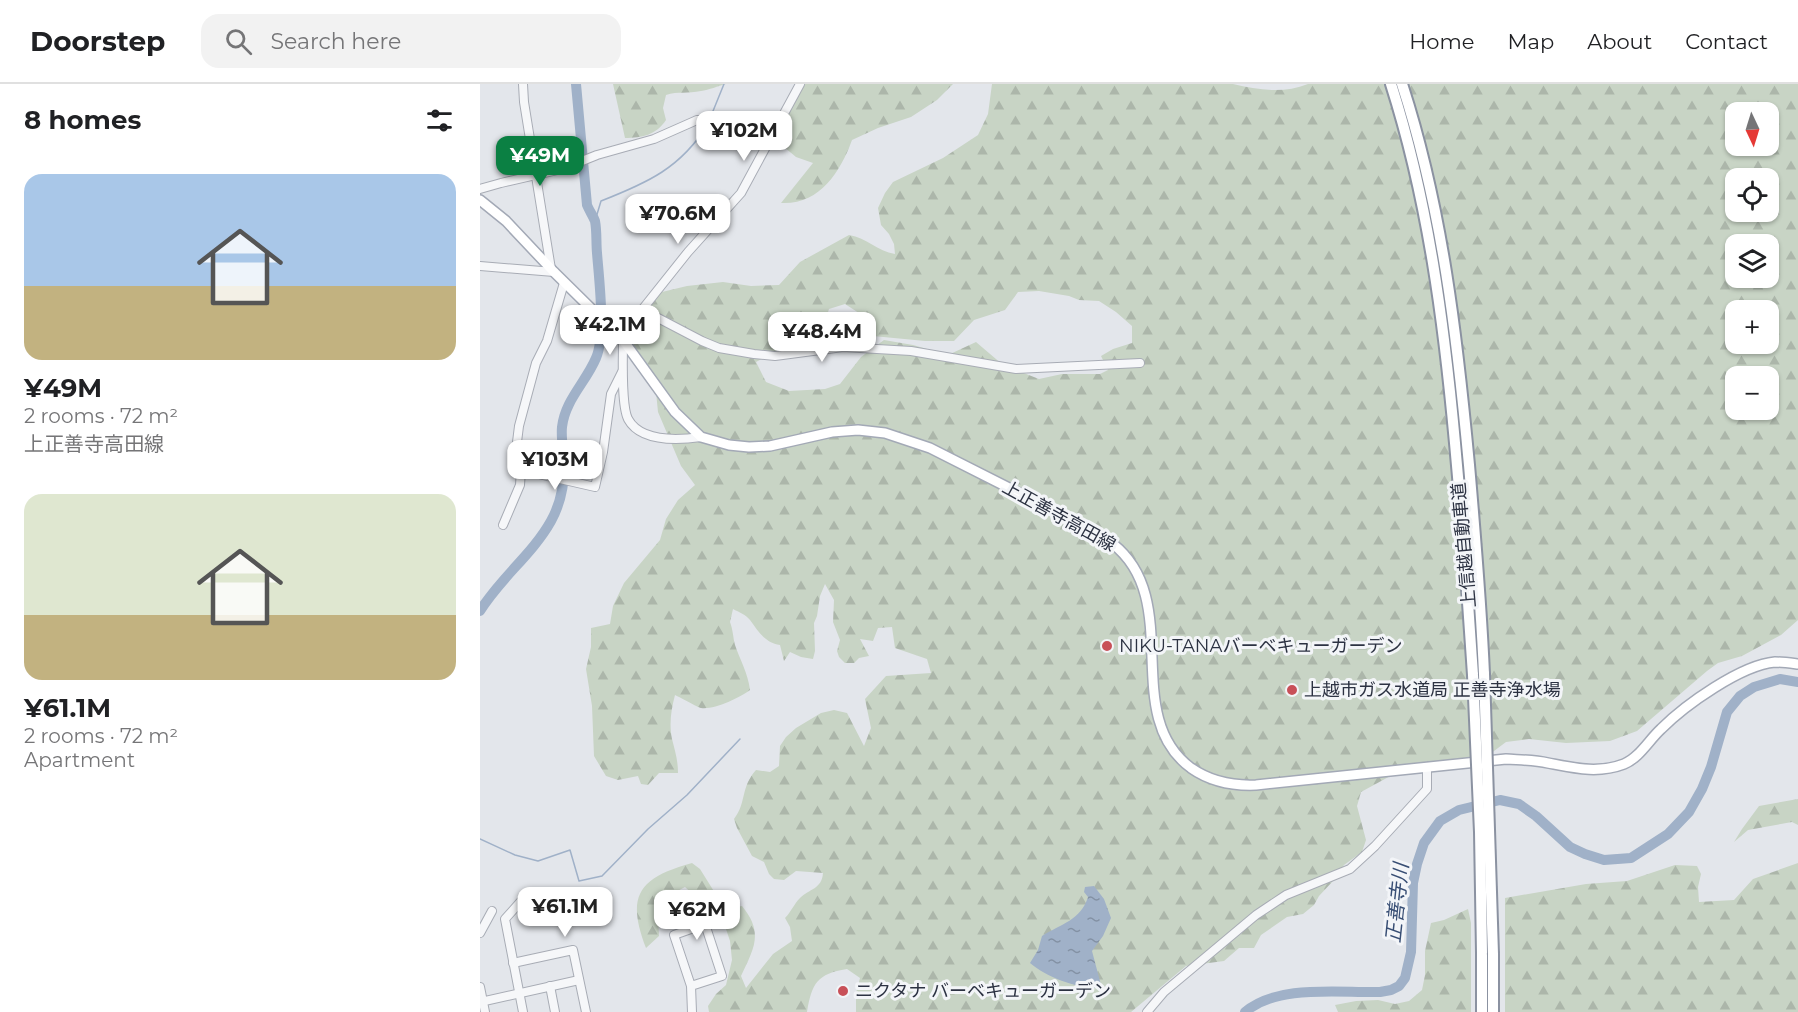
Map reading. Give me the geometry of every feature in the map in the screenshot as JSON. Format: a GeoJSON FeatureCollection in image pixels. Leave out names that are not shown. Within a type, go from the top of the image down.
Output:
{"type":"FeatureCollection","features":[{"type":"Feature","properties":{"kind":"highway","name":"上信越自動車道"},"geometry":{"type":"LineString","coordinates":[[1391,84],[1416,175],[1441,315],[1479,674]]}},
{"type":"Feature","properties":{"kind":"highway","name":"上信越自動車道"},"geometry":{"type":"LineString","coordinates":[[1402,84],[1418,137],[1436,217],[1454,326],[1474,532],[1487,954],[1493,1012]]}},
{"type":"Feature","properties":{"kind":"highway","name":"上信越自動車道"},"geometry":{"type":"LineString","coordinates":[[1482,1012],[1487,954]]}},
{"type":"Feature","properties":{"kind":"main road","name":"上正善寺高田線"},"geometry":{"type":"LineString","coordinates":[[480,200],[506,221],[552,271],[610,327],[675,412],[701,436],[729,445],[750,447],[770,446],[832,432],[858,430],[885,434],[930,448],[1113,543],[1124,552],[1133,565],[1148,605],[1155,701],[1161,729],[1179,758],[1212,780],[1239,786],[1256,785],[1506,759],[1529,760],[1590,771],[1617,766],[1634,759],[1668,722],[1715,687],[1747,670],[1762,665],[1774,662],[1798,664]]}},
{"type":"Feature","properties":{"kind":"street"},"geometry":{"type":"LineString","coordinates":[[480,266],[552,271],[523,84]]}},
{"type":"Feature","properties":{"kind":"street"},"geometry":{"type":"LineString","coordinates":[[701,436],[684,439],[657,437],[644,433],[634,426],[628,418],[620,338],[688,252],[741,193],[800,84]]}},
{"type":"Feature","properties":{"kind":"street"},"geometry":{"type":"LineString","coordinates":[[480,189],[562,169],[597,154],[654,139],[697,120],[712,120],[759,137],[769,143]]}},
{"type":"Feature","properties":{"kind":"street"},"geometry":{"type":"LineString","coordinates":[[503,525],[520,485],[519,426],[536,363],[547,341],[564,283]]}},
{"type":"Feature","properties":{"kind":"street"},"geometry":{"type":"LineString","coordinates":[[637,316],[658,318],[719,348],[775,356],[843,347],[911,351],[1016,369],[1140,363]]}},
{"type":"Feature","properties":{"kind":"street"},"geometry":{"type":"LineString","coordinates":[[521,470],[595,487],[603,452],[611,394],[622,372]]}},
{"type":"Feature","properties":{"kind":"street"},"geometry":{"type":"LineString","coordinates":[[1147,1012],[1164,992],[1256,915],[1286,895],[1350,869],[1375,846],[1427,789],[1427,769]]}},
{"type":"Feature","properties":{"kind":"street"},"geometry":{"type":"LineString","coordinates":[[522,900],[505,919],[523,1012]]}},
{"type":"Feature","properties":{"kind":"street"},"geometry":{"type":"LineString","coordinates":[[480,933],[492,912]]}},
{"type":"Feature","properties":{"kind":"street"},"geometry":{"type":"LineString","coordinates":[[691,986],[723,976],[705,924],[674,935],[691,986],[692,1012]]}},
{"type":"Feature","properties":{"kind":"street"},"geometry":{"type":"LineString","coordinates":[[513,963],[573,950],[586,1012]]}},
{"type":"Feature","properties":{"kind":"street"},"geometry":{"type":"LineString","coordinates":[[481,1001],[579,980]]}},
{"type":"Feature","properties":{"kind":"street"},"geometry":{"type":"LineString","coordinates":[[550,986],[555,1012]]}},
{"type":"Feature","properties":{"kind":"street"},"geometry":{"type":"LineString","coordinates":[[480,987],[485,1012]]}},
{"type":"Feature","properties":{"kind":"green space"},"geometry":{"type":"Polygon","coordinates":[[[613,84],[726,84],[704,90],[666,95],[663,108],[666,120],[662,125],[648,135],[625,138],[613,84]]]}},
{"type":"Feature","properties":{"kind":"green space"},"geometry":{"type":"Polygon","coordinates":[[[805,84],[953,84],[937,100],[911,117],[852,140],[834,175],[817,193],[806,199],[781,203],[813,163],[796,157],[784,147],[781,125],[805,84]]]}},
{"type":"Feature","properties":{"kind":"green space"},"geometry":{"type":"Polygon","coordinates":[[[992,84],[1233,84],[1271,90],[1289,89],[1308,84],[1798,84],[1798,620],[1781,635],[1742,656],[1718,663],[1637,731],[1610,741],[1566,743],[1529,739],[1506,742],[1486,757],[1394,774],[1361,792],[1357,806],[1366,840],[1362,852],[1344,865],[1314,905],[1303,914],[1287,917],[1261,935],[1254,948],[1239,948],[1224,961],[1186,966],[1131,1012],[856,1012],[856,993],[860,978],[847,969],[822,977],[811,994],[807,1012],[709,1012],[708,1006],[726,985],[732,960],[730,941],[724,923],[685,887],[659,901],[659,936],[646,948],[637,915],[641,892],[659,875],[692,863],[700,869],[725,909],[742,906],[753,924],[755,933],[753,949],[741,976],[746,988],[773,954],[792,941],[790,927],[785,918],[800,898],[818,886],[823,873],[796,871],[784,880],[774,879],[764,862],[752,856],[734,819],[741,807],[745,789],[751,777],[756,770],[770,772],[779,766],[780,746],[786,737],[821,713],[834,710],[847,713],[864,746],[871,728],[865,699],[886,676],[931,673],[927,659],[895,648],[892,627],[878,628],[873,641],[860,639],[869,656],[859,658],[854,663],[845,663],[837,651],[840,640],[833,622],[834,600],[825,584],[814,623],[813,659],[790,652],[784,661],[780,645],[766,639],[748,618],[733,609],[730,622],[750,690],[726,703],[706,708],[701,708],[675,695],[671,728],[678,773],[659,773],[648,785],[641,784],[638,776],[618,780],[606,776],[594,756],[592,706],[586,669],[591,647],[591,628],[610,624],[613,606],[624,583],[660,540],[666,519],[678,500],[695,485],[681,466],[658,412],[656,392],[625,333],[662,292],[687,286],[723,282],[751,286],[779,285],[800,262],[849,235],[895,254],[894,244],[881,225],[878,208],[885,193],[893,182],[943,158],[978,135],[988,114],[992,84]],[[1039,291],[1018,292],[1005,310],[974,320],[954,341],[873,336],[864,328],[862,315],[845,304],[829,309],[823,328],[811,341],[789,344],[756,362],[766,382],[789,391],[825,389],[840,384],[861,357],[884,340],[948,355],[976,342],[1003,365],[1039,379],[1062,374],[1100,374],[1108,370],[1101,356],[1113,349],[1132,343],[1132,326],[1099,301],[1079,300],[1039,291]]]}},
{"type":"Feature","properties":{"kind":"green space"},"geometry":{"type":"Polygon","coordinates":[[[1798,799],[1798,825],[1792,822],[1748,830],[1734,842],[1759,806],[1798,799]]]}},
{"type":"Feature","properties":{"kind":"green space"},"geometry":{"type":"Polygon","coordinates":[[[1798,863],[1798,1012],[1505,1012],[1505,898],[1586,884],[1627,881],[1675,865],[1697,866],[1701,874],[1698,887],[1699,902],[1734,900],[1753,879],[1798,863]]]}},
{"type":"Feature","properties":{"kind":"green space"},"geometry":{"type":"Polygon","coordinates":[[[1468,909],[1471,923],[1471,1012],[1338,1012],[1335,1005],[1356,1001],[1378,1000],[1395,1004],[1409,1001],[1422,990],[1425,975],[1425,951],[1431,923],[1468,909]]]}},
{"type":"Feature","properties":{"kind":"water"},"geometry":{"type":"Polygon","coordinates":[[[1094,886],[1104,899],[1111,918],[1103,936],[1092,951],[1101,985],[1097,988],[1062,981],[1044,973],[1030,963],[1038,950],[1042,936],[1081,911],[1088,897],[1084,892],[1085,887],[1094,886]]]}},
{"type":"Feature","properties":{"kind":"waterway"},"geometry":{"type":"LineString","coordinates":[[480,611],[535,545],[551,521],[562,491],[564,417],[571,400],[592,367],[599,348],[601,307],[596,229],[595,221],[587,205],[576,84]]}},
{"type":"Feature","properties":{"kind":"waterway"},"geometry":{"type":"LineString","coordinates":[[711,116],[724,84]]}},
{"type":"Feature","properties":{"kind":"waterway"},"geometry":{"type":"LineString","coordinates":[[595,221],[601,201],[633,188],[662,172],[686,152],[708,124]]}},
{"type":"Feature","properties":{"kind":"waterway","name":"正善寺川"},"geometry":{"type":"LineString","coordinates":[[1245,1012],[1274,997],[1291,994],[1328,991],[1380,992],[1399,986],[1405,978],[1411,952],[1413,883],[1424,843],[1440,821],[1459,810],[1500,800],[1519,804],[1570,847],[1604,860],[1631,858],[1668,834],[1689,812],[1711,767],[1727,712],[1740,696],[1754,687],[1780,679],[1798,682]]}},
{"type":"Feature","properties":{"kind":"waterway"},"geometry":{"type":"LineString","coordinates":[[480,839],[515,855],[538,861],[570,850],[579,881],[602,876],[648,829],[687,795],[740,739]]}},
{"type":"Feature","properties":{"kind":"place","name":"NIKU-TANAバーベキューガーデン"},"geometry":{"type":"Point","coordinates":[1107,646]}},
{"type":"Feature","properties":{"kind":"place","name":"上越市ガス水道局 正善寺浄水場"},"geometry":{"type":"Point","coordinates":[1292,690]}},
{"type":"Feature","properties":{"kind":"place","name":"ニクタナ バーベキューガーデン"},"geometry":{"type":"Point","coordinates":[843,991]}}]}
